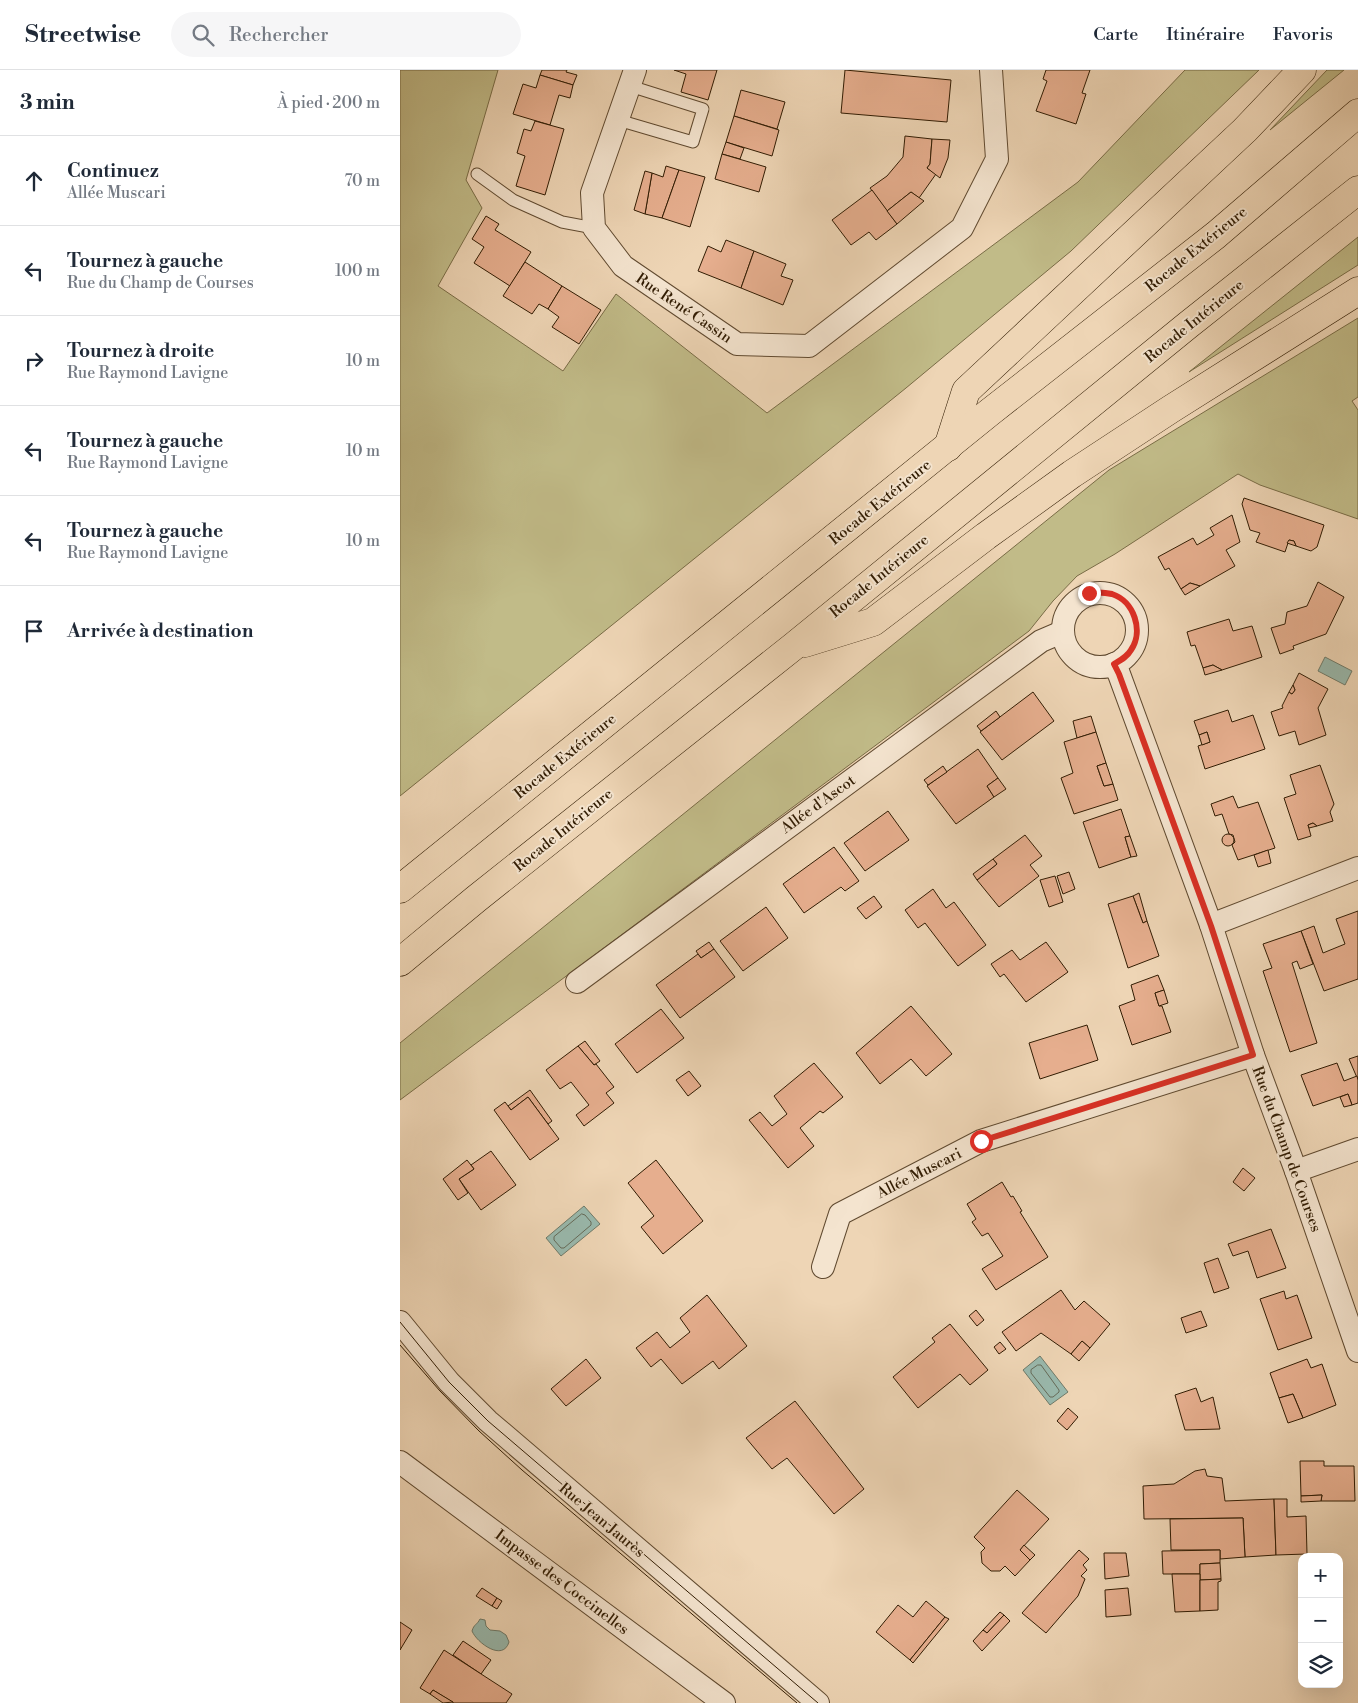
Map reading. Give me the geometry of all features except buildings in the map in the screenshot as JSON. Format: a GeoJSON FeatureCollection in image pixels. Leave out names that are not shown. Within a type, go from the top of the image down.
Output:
{"type":"FeatureCollection","features":[{"type":"Feature","properties":{"kind":"highway"},"geometry":{"type":"LineString","coordinates":[[948,447],[966,391],[1245,130],[1302,70]]}},
{"type":"Feature","properties":{"kind":"highway","name":"Rocade Extérieure"},"geometry":{"type":"LineString","coordinates":[[400,890],[948,447],[1216,235],[1358,113]]}},
{"type":"Feature","properties":{"kind":"highway","name":"Rocade Intérieure"},"geometry":{"type":"LineString","coordinates":[[400,962],[476,899],[794,646],[1188,325],[1358,190]]}},
{"type":"Feature","properties":{"kind":"highway"},"geometry":{"type":"LineString","coordinates":[[794,646],[873,622],[986,536],[1072,474],[1358,291]]}},
{"type":"Feature","properties":{"kind":"street","name":"Rue René Cassin"},"geometry":{"type":"LineString","coordinates":[[594,228],[622,266],[737,344],[810,346],[962,228],[997,158],[991,70]]}},
{"type":"Feature","properties":{"kind":"street"},"geometry":{"type":"LineString","coordinates":[[594,228],[592,193],[632,78]]}},
{"type":"Feature","properties":{"kind":"street"},"geometry":{"type":"LineString","coordinates":[[1102,592],[1114,595],[1125,602],[1133,612],[1137,624],[1137,636],[1132,648],[1124,658],[1114,664],[1102,667],[1090,666],[1080,662],[1071,654],[1065,644],[1062,632],[1063,619],[1069,608],[1077,599],[1089,593],[1102,592]]}},
{"type":"Feature","properties":{"kind":"street","name":"Allée d'Ascot"},"geometry":{"type":"LineString","coordinates":[[577,982],[1041,641],[1062,632]]}},
{"type":"Feature","properties":{"kind":"street","name":"Rue du Champ de Courses"},"geometry":{"type":"LineString","coordinates":[[1114,664],[1211,926],[1253,1055],[1296,1171],[1358,1351]]}},
{"type":"Feature","properties":{"kind":"street"},"geometry":{"type":"LineString","coordinates":[[1211,926],[1358,868]]}},
{"type":"Feature","properties":{"kind":"street","name":"Allée Muscari"},"geometry":{"type":"LineString","coordinates":[[823,1267],[840,1214],[981,1141],[1253,1055]]}},
{"type":"Feature","properties":{"kind":"street"},"geometry":{"type":"LineString","coordinates":[[1296,1171],[1358,1149]]}},
{"type":"Feature","properties":{"kind":"street","name":"Rue Jean Jaurès"},"geometry":{"type":"LineString","coordinates":[[400,1322],[449,1382],[488,1422],[818,1703]]}},
{"type":"Feature","properties":{"kind":"street","name":"Impasse des Coccinelles"},"geometry":{"type":"LineString","coordinates":[[400,1462],[724,1703]]}},
{"type":"Feature","properties":{"kind":"lane"},"geometry":{"type":"LineString","coordinates":[[618,120],[693,142],[703,109],[632,78]]}},
{"type":"Feature","properties":{"kind":"lane"},"geometry":{"type":"LineString","coordinates":[[477,174],[513,200],[562,222],[594,228]]}},
{"type":"Feature","properties":{"kind":"shaded area"},"geometry":{"type":"Polygon","coordinates":[[[400,70],[498,70],[466,180],[482,208],[438,286],[563,371],[616,294],[767,413],[1078,182],[1185,70],[1259,70],[1071,251],[906,388],[400,796],[400,70]]]}},
{"type":"Feature","properties":{"kind":"shaded area"},"geometry":{"type":"Polygon","coordinates":[[[1327,70],[1344,70],[1270,130],[1327,70]]]}},
{"type":"Feature","properties":{"kind":"shaded area"},"geometry":{"type":"Polygon","coordinates":[[[1358,237],[1358,265],[1189,372],[1358,237]]]}},
{"type":"Feature","properties":{"kind":"shaded area"},"geometry":{"type":"Polygon","coordinates":[[[1358,318],[1358,397],[1352,401],[1358,410],[1358,519],[1260,485],[1238,474],[1115,554],[1077,576],[1053,601],[1029,631],[400,1100],[400,1043],[1109,470],[1358,318]]]}},
{"type":"Feature","properties":{"kind":"water"},"geometry":{"type":"Polygon","coordinates":[[[1325,657],[1352,671],[1345,685],[1318,671],[1325,657]]]}},
{"type":"Feature","properties":{"kind":"water"},"geometry":{"type":"Polygon","coordinates":[[[584,1206],[600,1224],[561,1256],[546,1238],[584,1206]]]}},
{"type":"Feature","properties":{"kind":"water"},"geometry":{"type":"Polygon","coordinates":[[[1040,1356],[1068,1392],[1050,1405],[1023,1370],[1040,1356]]]}},
{"type":"Feature","properties":{"kind":"water"},"geometry":{"type":"Polygon","coordinates":[[[480,1619],[485,1620],[486,1626],[490,1630],[500,1631],[506,1635],[509,1642],[506,1648],[496,1650],[479,1641],[472,1631],[480,1619]]]}},
{"type":"Feature","properties":{"kind":"tram line"},"geometry":{"type":"LineString","coordinates":[[400,1322],[449,1382],[488,1421],[818,1703]]}},
{"type":"Feature","properties":{"kind":"tram line"},"geometry":{"type":"LineString","coordinates":[[400,1345],[440,1391],[479,1431],[522,1470],[797,1703]]}},
{"type":"Feature","properties":{"kind":"route"},"geometry":{"type":"LineString","coordinates":[[981,1141],[1253,1055],[1211,926],[1114,664],[1124,658],[1132,648],[1137,636],[1137,624],[1133,612],[1125,602],[1114,595],[1102,592],[1089,593]]}}]}
